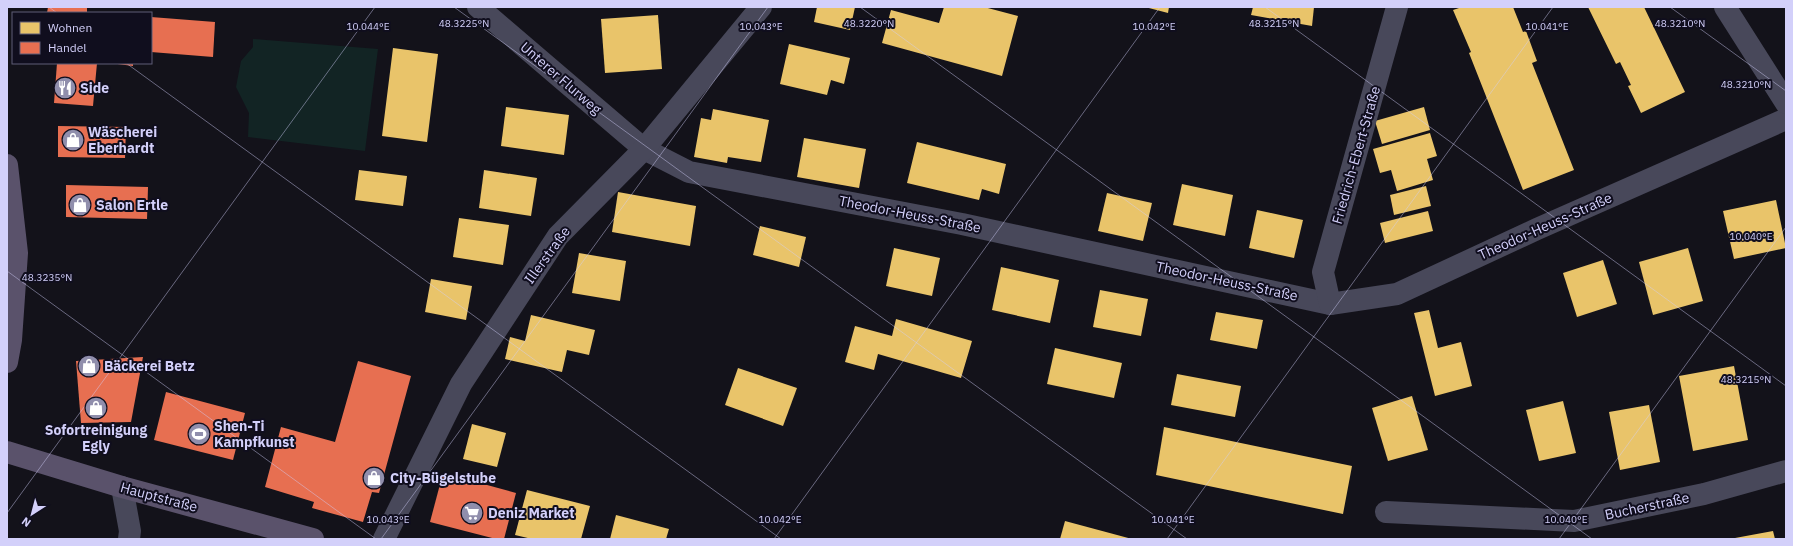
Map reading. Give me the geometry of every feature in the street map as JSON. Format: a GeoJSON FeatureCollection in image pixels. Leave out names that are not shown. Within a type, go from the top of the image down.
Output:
{"type":"FeatureCollection","features":[{"type":"Feature","properties":{"kind":"main road"},"geometry":{"type":"LineString","coordinates":[[7,165],[17,253],[11,340],[7,362]]}},
{"type":"Feature","properties":{"kind":"main road","name":"Hauptstraße"},"geometry":{"type":"LineString","coordinates":[[7,452],[122,487],[313,539]]}},
{"type":"Feature","properties":{"kind":"street","name":"Unterer Flurweg"},"geometry":{"type":"LineString","coordinates":[[478,7],[644,149]]}},
{"type":"Feature","properties":{"kind":"street","name":"Illerstraße"},"geometry":{"type":"LineString","coordinates":[[384,539],[461,384],[558,236],[644,149],[761,7]]}},
{"type":"Feature","properties":{"kind":"street","name":"Friedrich-Ebert-Straße"},"geometry":{"type":"LineString","coordinates":[[1330,304],[1323,272],[1397,7]]}},
{"type":"Feature","properties":{"kind":"street"},"geometry":{"type":"LineString","coordinates":[[1725,7],[1786,103]]}},
{"type":"Feature","properties":{"kind":"street","name":"Theodor-Heuss-Straße"},"geometry":{"type":"LineString","coordinates":[[644,149],[689,172],[962,224],[1330,304],[1397,294],[1544,226],[1786,119]]}},
{"type":"Feature","properties":{"kind":"street","name":"Bucherstraße"},"geometry":{"type":"LineString","coordinates":[[1386,512],[1574,521],[1704,494],[1786,471]]}},
{"type":"Feature","properties":{"kind":"street"},"geometry":{"type":"LineString","coordinates":[[122,487],[130,531],[129,539]]}},
{"type":"Feature","properties":{"kind":"shaded area"},"geometry":{"type":"Polygon","coordinates":[[[253,39],[378,49],[365,151],[248,137],[249,113],[236,87],[241,61],[253,47],[253,39]]]}},
{"type":"Feature","properties":{"kind":"building: Wohnen"},"geometry":{"type":"Polygon","coordinates":[[[817,7],[855,7],[850,30],[814,22],[817,7]]]}},
{"type":"Feature","properties":{"kind":"building: Wohnen"},"geometry":{"type":"Polygon","coordinates":[[[944,7],[984,7],[1018,16],[1002,76],[882,43],[891,10],[939,23],[944,7]]]}},
{"type":"Feature","properties":{"kind":"building: Wohnen"},"geometry":{"type":"Polygon","coordinates":[[[1145,7],[1169,7],[1168,13],[1145,7]]]}},
{"type":"Feature","properties":{"kind":"building: Wohnen"},"geometry":{"type":"Polygon","coordinates":[[[1253,7],[1314,7],[1312,26],[1251,15],[1253,7]]]}},
{"type":"Feature","properties":{"kind":"building: Wohnen"},"geometry":{"type":"Polygon","coordinates":[[[1462,7],[1513,7],[1523,32],[1526,31],[1537,61],[1532,63],[1574,170],[1523,190],[1469,53],[1471,52],[1453,10],[1462,7]]]}},
{"type":"Feature","properties":{"kind":"building: Wohnen"},"geometry":{"type":"Polygon","coordinates":[[[1588,7],[1644,7],[1685,92],[1641,113],[1628,86],[1631,85],[1620,62],[1616,64],[1588,7]]]}},
{"type":"Feature","properties":{"kind":"building: Wohnen"},"geometry":{"type":"Polygon","coordinates":[[[658,15],[662,69],[605,73],[601,19],[658,15]]]}},
{"type":"Feature","properties":{"kind":"building: Wohnen"},"geometry":{"type":"Polygon","coordinates":[[[789,44],[850,58],[844,84],[831,80],[827,95],[780,84],[789,44]]]}},
{"type":"Feature","properties":{"kind":"building: Wohnen"},"geometry":{"type":"Polygon","coordinates":[[[393,48],[438,54],[427,142],[382,136],[393,48]]]}},
{"type":"Feature","properties":{"kind":"building: Wohnen"},"geometry":{"type":"Polygon","coordinates":[[[506,107],[569,115],[564,155],[501,146],[506,107]]]}},
{"type":"Feature","properties":{"kind":"building: Wohnen"},"geometry":{"type":"Polygon","coordinates":[[[1424,107],[1430,130],[1382,144],[1375,121],[1424,107]]]}},
{"type":"Feature","properties":{"kind":"building: Wohnen"},"geometry":{"type":"Polygon","coordinates":[[[713,109],[769,120],[761,162],[728,157],[727,163],[694,157],[701,118],[711,120],[713,109]]]}},
{"type":"Feature","properties":{"kind":"building: Wohnen"},"geometry":{"type":"Polygon","coordinates":[[[1430,133],[1437,156],[1427,159],[1433,180],[1397,191],[1391,170],[1380,173],[1373,149],[1430,133]]]}},
{"type":"Feature","properties":{"kind":"building: Wohnen"},"geometry":{"type":"Polygon","coordinates":[[[804,138],[866,149],[859,188],[797,177],[804,138]]]}},
{"type":"Feature","properties":{"kind":"building: Wohnen"},"geometry":{"type":"Polygon","coordinates":[[[917,142],[1006,164],[999,194],[982,189],[979,200],[907,183],[917,142]]]}},
{"type":"Feature","properties":{"kind":"building: Wohnen"},"geometry":{"type":"Polygon","coordinates":[[[359,170],[407,176],[403,206],[355,200],[359,170]]]}},
{"type":"Feature","properties":{"kind":"building: Wohnen"},"geometry":{"type":"Polygon","coordinates":[[[484,170],[537,178],[531,216],[479,208],[484,170]]]}},
{"type":"Feature","properties":{"kind":"building: Wohnen"},"geometry":{"type":"Polygon","coordinates":[[[1182,184],[1233,195],[1225,236],[1173,225],[1182,184]]]}},
{"type":"Feature","properties":{"kind":"building: Wohnen"},"geometry":{"type":"Polygon","coordinates":[[[1426,186],[1431,206],[1394,215],[1390,195],[1426,186]]]}},
{"type":"Feature","properties":{"kind":"building: Wohnen"},"geometry":{"type":"Polygon","coordinates":[[[618,192],[696,206],[690,246],[612,232],[618,192]]]}},
{"type":"Feature","properties":{"kind":"building: Wohnen"},"geometry":{"type":"Polygon","coordinates":[[[1107,193],[1152,203],[1143,241],[1098,231],[1107,193]]]}},
{"type":"Feature","properties":{"kind":"building: Wohnen"},"geometry":{"type":"Polygon","coordinates":[[[1776,200],[1786,248],[1734,259],[1723,211],[1776,200]]]}},
{"type":"Feature","properties":{"kind":"building: Wohnen"},"geometry":{"type":"Polygon","coordinates":[[[1257,210],[1303,220],[1294,258],[1249,248],[1257,210]]]}},
{"type":"Feature","properties":{"kind":"building: Wohnen"},"geometry":{"type":"Polygon","coordinates":[[[1428,211],[1433,231],[1385,243],[1380,223],[1428,211]]]}},
{"type":"Feature","properties":{"kind":"building: Wohnen"},"geometry":{"type":"Polygon","coordinates":[[[459,218],[509,225],[503,265],[453,257],[459,218]]]}},
{"type":"Feature","properties":{"kind":"building: Wohnen"},"geometry":{"type":"Polygon","coordinates":[[[760,226],[806,237],[799,267],[753,255],[760,226]]]}},
{"type":"Feature","properties":{"kind":"building: Wohnen"},"geometry":{"type":"Polygon","coordinates":[[[894,248],[940,258],[932,296],[886,286],[894,248]]]}},
{"type":"Feature","properties":{"kind":"building: Wohnen"},"geometry":{"type":"Polygon","coordinates":[[[1688,248],[1703,301],[1653,315],[1639,262],[1688,248]]]}},
{"type":"Feature","properties":{"kind":"building: Wohnen"},"geometry":{"type":"Polygon","coordinates":[[[579,253],[626,261],[620,301],[572,293],[579,253]]]}},
{"type":"Feature","properties":{"kind":"building: Wohnen"},"geometry":{"type":"Polygon","coordinates":[[[1603,260],[1617,304],[1577,317],[1563,273],[1603,260]]]}},
{"type":"Feature","properties":{"kind":"building: Wohnen"},"geometry":{"type":"Polygon","coordinates":[[[1001,267],[1059,280],[1050,323],[992,310],[1001,267]]]}},
{"type":"Feature","properties":{"kind":"building: Wohnen"},"geometry":{"type":"Polygon","coordinates":[[[431,279],[472,286],[466,320],[425,312],[431,279]]]}},
{"type":"Feature","properties":{"kind":"building: Wohnen"},"geometry":{"type":"Polygon","coordinates":[[[1100,290],[1148,299],[1141,336],[1093,327],[1100,290]]]}},
{"type":"Feature","properties":{"kind":"building: Wohnen"},"geometry":{"type":"Polygon","coordinates":[[[1429,310],[1438,348],[1461,342],[1472,386],[1435,396],[1414,313],[1429,310]]]}},
{"type":"Feature","properties":{"kind":"building: Wohnen"},"geometry":{"type":"Polygon","coordinates":[[[1216,312],[1263,320],[1257,349],[1210,340],[1216,312]]]}},
{"type":"Feature","properties":{"kind":"building: Wohnen"},"geometry":{"type":"Polygon","coordinates":[[[531,315],[595,330],[589,355],[567,350],[562,372],[505,359],[510,337],[525,341],[531,315]]]}},
{"type":"Feature","properties":{"kind":"building: Wohnen"},"geometry":{"type":"Polygon","coordinates":[[[896,319],[972,341],[961,378],[878,354],[874,370],[845,362],[855,326],[892,336],[896,319]]]}},
{"type":"Feature","properties":{"kind":"building: Wohnen"},"geometry":{"type":"Polygon","coordinates":[[[1055,348],[1122,363],[1114,398],[1047,384],[1055,348]]]}},
{"type":"Feature","properties":{"kind":"building: Wohnen"},"geometry":{"type":"Polygon","coordinates":[[[1734,366],[1748,440],[1693,451],[1679,376],[1734,366]]]}},
{"type":"Feature","properties":{"kind":"building: Wohnen"},"geometry":{"type":"Polygon","coordinates":[[[738,368],[797,388],[783,426],[725,405],[738,368]]]}},
{"type":"Feature","properties":{"kind":"building: Wohnen"},"geometry":{"type":"Polygon","coordinates":[[[1177,374],[1241,386],[1235,417],[1171,405],[1177,374]]]}},
{"type":"Feature","properties":{"kind":"building: Wohnen"},"geometry":{"type":"Polygon","coordinates":[[[1412,396],[1428,450],[1388,461],[1372,408],[1412,396]]]}},
{"type":"Feature","properties":{"kind":"building: Wohnen"},"geometry":{"type":"Polygon","coordinates":[[[1563,401],[1576,453],[1539,461],[1526,410],[1563,401]]]}},
{"type":"Feature","properties":{"kind":"building: Wohnen"},"geometry":{"type":"Polygon","coordinates":[[[1649,405],[1660,462],[1620,470],[1609,412],[1649,405]]]}},
{"type":"Feature","properties":{"kind":"building: Wohnen"},"geometry":{"type":"Polygon","coordinates":[[[472,424],[506,433],[497,467],[463,459],[472,424]]]}},
{"type":"Feature","properties":{"kind":"building: Wohnen"},"geometry":{"type":"Polygon","coordinates":[[[1164,427],[1352,466],[1343,514],[1156,475],[1164,427]]]}},
{"type":"Feature","properties":{"kind":"building: Wohnen"},"geometry":{"type":"Polygon","coordinates":[[[527,490],[590,506],[581,539],[532,539],[515,535],[527,490]]]}},
{"type":"Feature","properties":{"kind":"building: Wohnen"},"geometry":{"type":"Polygon","coordinates":[[[616,515],[669,529],[666,539],[610,539],[616,515]]]}},
{"type":"Feature","properties":{"kind":"building: Wohnen"},"geometry":{"type":"Polygon","coordinates":[[[1065,521],[1132,539],[1060,539],[1065,521]]]}},
{"type":"Feature","properties":{"kind":"building: Wohnen"},"geometry":{"type":"Polygon","coordinates":[[[1773,531],[1775,539],[1735,539],[1735,538],[1773,531]]]}},
{"type":"Feature","properties":{"kind":"building: Handel"},"geometry":{"type":"Polygon","coordinates":[[[48,7],[87,7],[87,12],[47,12],[48,7]]]}},
{"type":"Feature","properties":{"kind":"building: Handel"},"geometry":{"type":"Polygon","coordinates":[[[152,17],[215,22],[213,57],[152,52],[152,17]]]}},
{"type":"Feature","properties":{"kind":"building: Handel"},"geometry":{"type":"Polygon","coordinates":[[[57,64],[97,64],[93,106],[54,103],[57,64]]]}},
{"type":"Feature","properties":{"kind":"building: Handel"},"geometry":{"type":"Polygon","coordinates":[[[118,64],[133,64],[133,66],[118,64]]]}},
{"type":"Feature","properties":{"kind":"building: Handel"},"geometry":{"type":"Polygon","coordinates":[[[58,126],[126,127],[125,158],[58,157],[58,126]]]}},
{"type":"Feature","properties":{"kind":"building: Handel"},"geometry":{"type":"Polygon","coordinates":[[[66,185],[148,187],[147,219],[66,217],[66,185]]]}},
{"type":"Feature","properties":{"kind":"building: Handel"},"geometry":{"type":"Polygon","coordinates":[[[143,357],[131,422],[81,423],[76,361],[143,357]]]}},
{"type":"Feature","properties":{"kind":"building: Handel"},"geometry":{"type":"Polygon","coordinates":[[[358,361],[411,376],[379,493],[372,492],[363,522],[312,508],[314,502],[265,487],[281,427],[335,442],[358,361]]]}},
{"type":"Feature","properties":{"kind":"building: Handel"},"geometry":{"type":"Polygon","coordinates":[[[166,392],[245,413],[233,460],[154,440],[166,392]]]}},
{"type":"Feature","properties":{"kind":"building: Handel"},"geometry":{"type":"Polygon","coordinates":[[[443,473],[516,493],[504,539],[496,539],[430,522],[443,473]]]}},
{"type":"Feature","properties":{"kind":"place","name":"Side"},"geometry":{"type":"Point","coordinates":[65,88]}},
{"type":"Feature","properties":{"kind":"place","name":"Wäscherei Eberhardt"},"geometry":{"type":"Point","coordinates":[73,140]}},
{"type":"Feature","properties":{"kind":"place","name":"Salon Ertle"},"geometry":{"type":"Point","coordinates":[80,205]}},
{"type":"Feature","properties":{"kind":"place","name":"Bäckerei Betz"},"geometry":{"type":"Point","coordinates":[89,366]}},
{"type":"Feature","properties":{"kind":"place","name":"Sofortreinigung Egly"},"geometry":{"type":"Point","coordinates":[96,408]}},
{"type":"Feature","properties":{"kind":"place","name":"Shen-Ti Kampfkunst"},"geometry":{"type":"Point","coordinates":[199,434]}},
{"type":"Feature","properties":{"kind":"place","name":"City-Bügelstube"},"geometry":{"type":"Point","coordinates":[374,478]}},
{"type":"Feature","properties":{"kind":"place","name":"Deniz Market"},"geometry":{"type":"Point","coordinates":[472,513]}}]}
